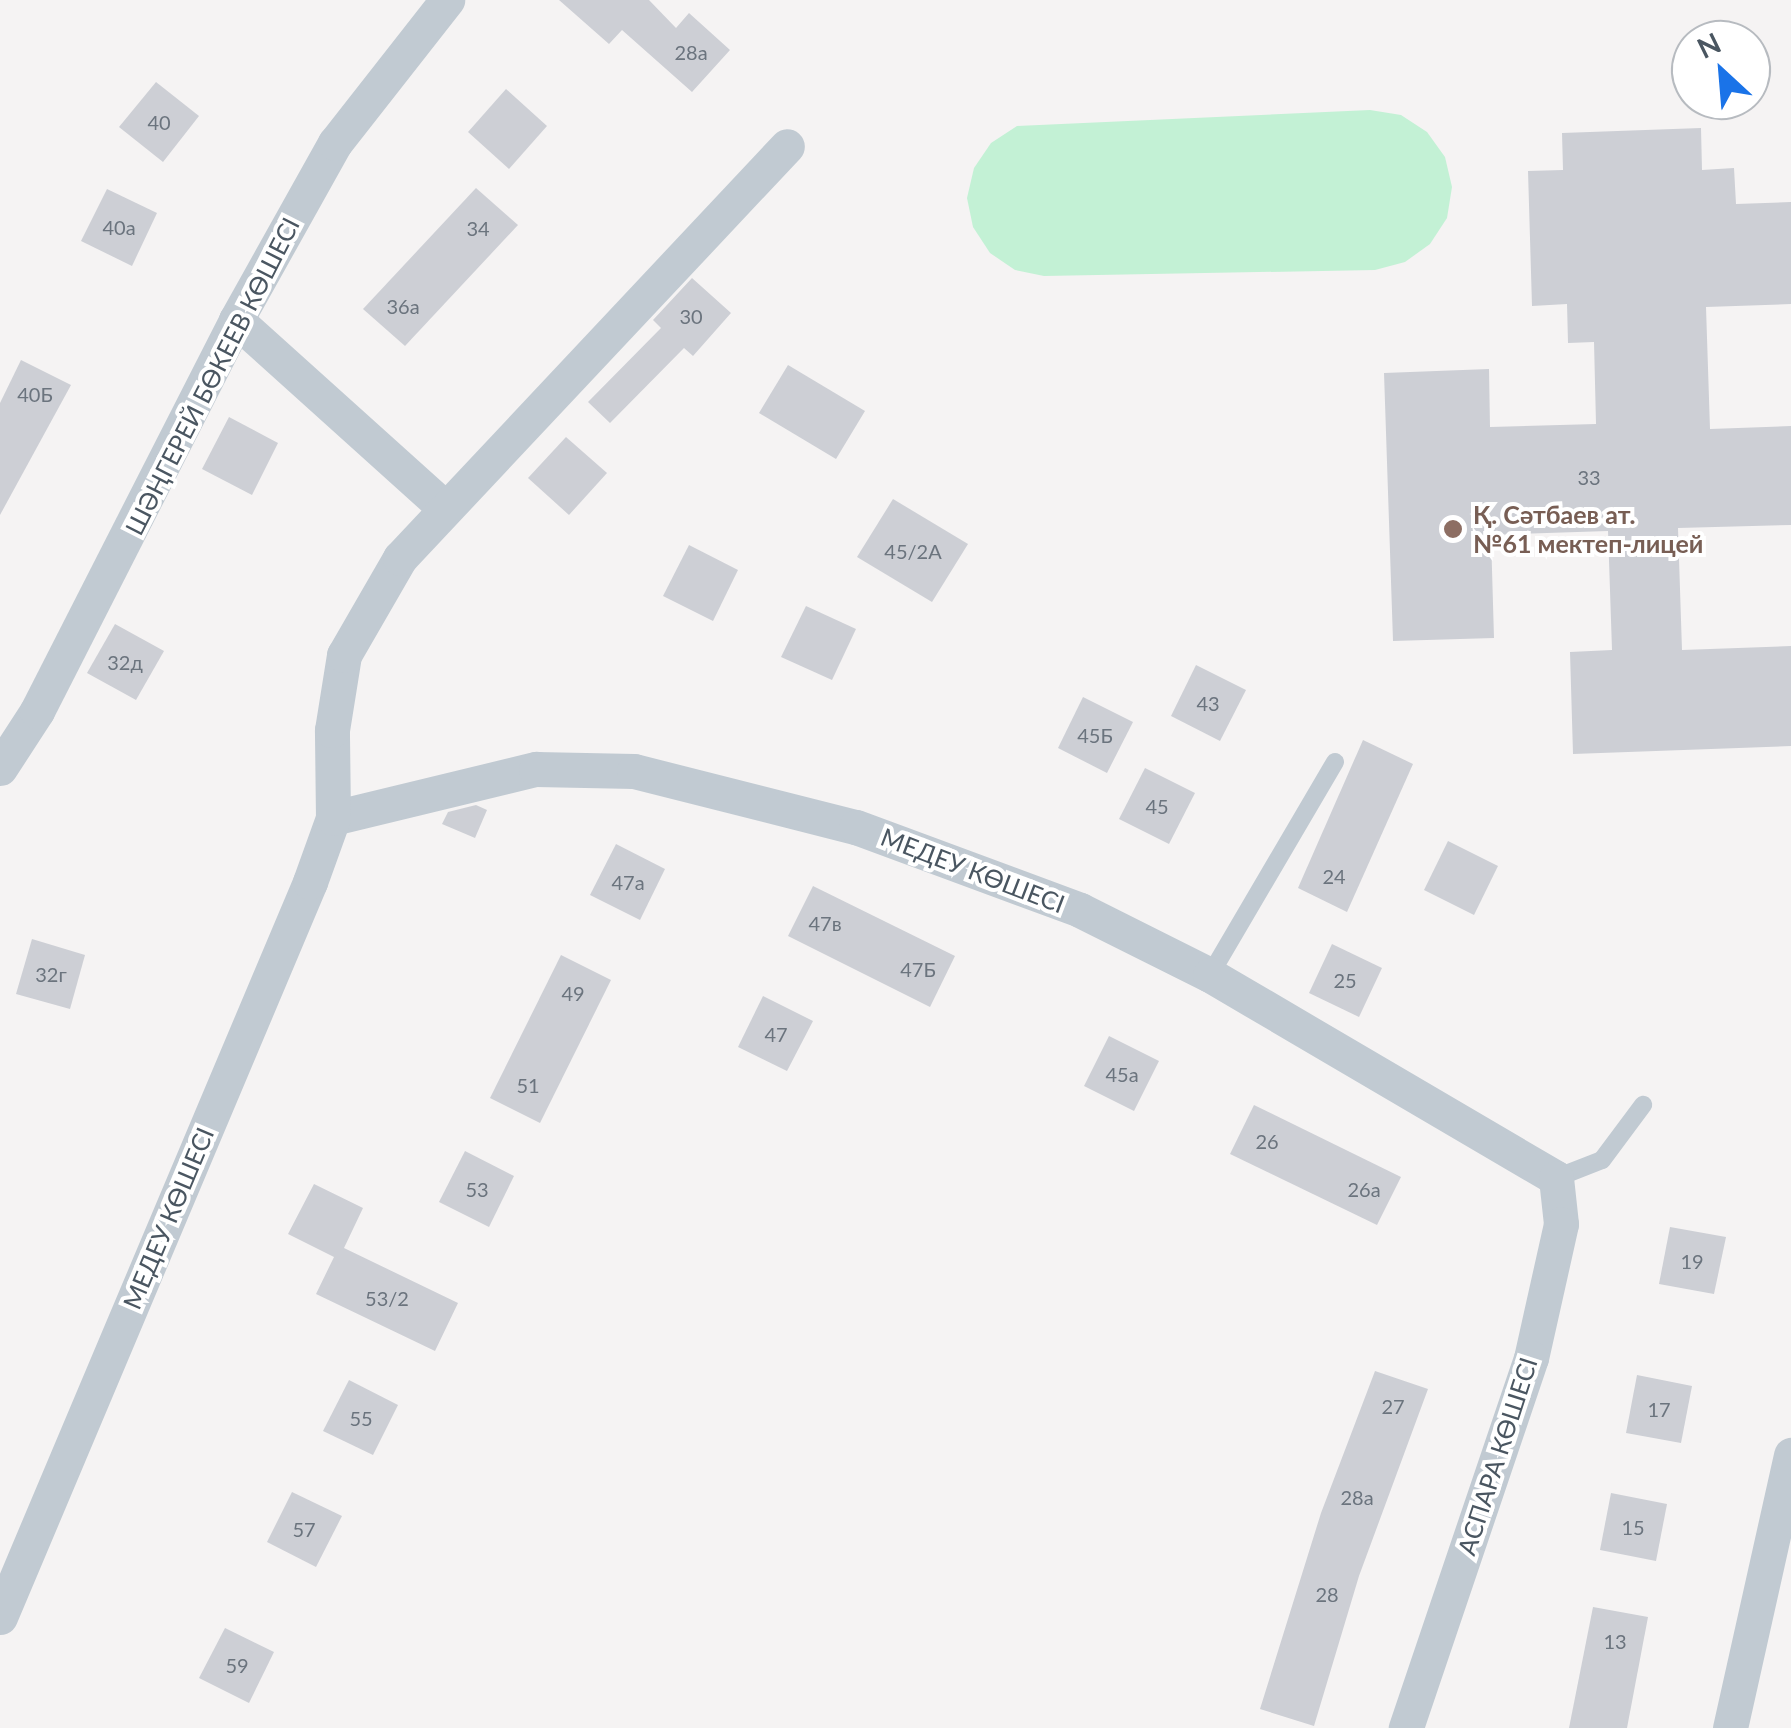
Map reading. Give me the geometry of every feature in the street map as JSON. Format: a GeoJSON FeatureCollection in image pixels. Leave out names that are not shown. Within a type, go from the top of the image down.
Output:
{"type":"FeatureCollection","features":[{"type":"Feature","properties":{"kind":"street","name":"ШӘҢГЕРЕЙ БӨКЕЕВ КӨШЕСІ"},"geometry":{"type":"LineString","coordinates":[[0,768],[80,630],[236,320],[335,143],[447,0]]}},
{"type":"Feature","properties":{"kind":"street","name":"МЕДЕУ КӨШЕСІ"},"geometry":{"type":"LineString","coordinates":[[0,1617],[333,818],[332,730],[344,655],[400,558],[787,146]]}},
{"type":"Feature","properties":{"kind":"street"},"geometry":{"type":"LineString","coordinates":[[236,320],[445,508]]}},
{"type":"Feature","properties":{"kind":"street","name":"МЕДЕУ КӨШЕСІ"},"geometry":{"type":"LineString","coordinates":[[333,818],[536,770],[634,771],[856,827],[1080,910],[1210,975],[1556,1178]]}},
{"type":"Feature","properties":{"kind":"street","name":"АСПАРА КӨШЕСІ"},"geometry":{"type":"LineString","coordinates":[[1406,1728],[1531,1358],[1561,1224],[1556,1178]]}},
{"type":"Feature","properties":{"kind":"street"},"geometry":{"type":"LineString","coordinates":[[1730,1728],[1775,1598],[1791,1454]]}},
{"type":"Feature","properties":{"kind":"lane"},"geometry":{"type":"LineString","coordinates":[[1210,975],[1335,762]]}},
{"type":"Feature","properties":{"kind":"lane"},"geometry":{"type":"LineString","coordinates":[[1556,1178],[1602,1160],[1643,1105]]}},
{"type":"Feature","properties":{"kind":"green space"},"geometry":{"type":"Polygon","coordinates":[[[1370,110],[1401,115],[1427,132],[1445,157],[1452,187],[1447,218],[1430,244],[1405,262],[1375,270],[1044,276],[1015,270],[990,253],[973,227],[967,198],[974,168],[991,143],[1017,126],[1370,110]]]}},
{"type":"Feature","properties":{"kind":"building"},"geometry":{"type":"Polygon","coordinates":[[[559,0],[649,0],[676,28],[689,13],[730,50],[692,92],[622,30],[609,44],[559,0]]]}},
{"type":"Feature","properties":{"kind":"building"},"geometry":{"type":"Polygon","coordinates":[[[156,82],[199,116],[163,162],[119,127],[156,82]]]}},
{"type":"Feature","properties":{"kind":"building"},"geometry":{"type":"Polygon","coordinates":[[[506,89],[547,126],[509,169],[468,132],[506,89]]]}},
{"type":"Feature","properties":{"kind":"building"},"geometry":{"type":"Polygon","coordinates":[[[1701,128],[1702,170],[1734,168],[1736,204],[1791,202],[1791,304],[1706,307],[1710,429],[1791,426],[1791,525],[1678,528],[1682,650],[1791,646],[1791,746],[1573,754],[1570,652],[1612,650],[1608,531],[1491,535],[1494,638],[1393,641],[1384,373],[1489,369],[1490,427],[1596,424],[1594,342],[1568,343],[1567,304],[1532,306],[1528,171],[1563,170],[1562,133],[1701,128]]]}},
{"type":"Feature","properties":{"kind":"building"},"geometry":{"type":"Polygon","coordinates":[[[476,188],[518,225],[405,346],[363,309],[476,188]]]}},
{"type":"Feature","properties":{"kind":"building"},"geometry":{"type":"Polygon","coordinates":[[[107,189],[157,213],[132,266],[81,241],[107,189]]]}},
{"type":"Feature","properties":{"kind":"building"},"geometry":{"type":"Polygon","coordinates":[[[692,278],[731,313],[693,356],[684,348],[610,423],[588,402],[661,328],[653,320],[692,278]]]}},
{"type":"Feature","properties":{"kind":"building"},"geometry":{"type":"Polygon","coordinates":[[[21,360],[71,385],[0,515],[0,403],[21,360]]]}},
{"type":"Feature","properties":{"kind":"building"},"geometry":{"type":"Polygon","coordinates":[[[788,365],[865,411],[836,459],[759,413],[788,365]]]}},
{"type":"Feature","properties":{"kind":"building"},"geometry":{"type":"Polygon","coordinates":[[[229,417],[278,443],[252,495],[202,469],[229,417]]]}},
{"type":"Feature","properties":{"kind":"building"},"geometry":{"type":"Polygon","coordinates":[[[566,437],[607,473],[569,515],[528,478],[566,437]]]}},
{"type":"Feature","properties":{"kind":"building"},"geometry":{"type":"Polygon","coordinates":[[[893,499],[968,544],[932,602],[857,557],[893,499]]]}},
{"type":"Feature","properties":{"kind":"building"},"geometry":{"type":"Polygon","coordinates":[[[689,545],[738,570],[713,621],[663,596],[689,545]]]}},
{"type":"Feature","properties":{"kind":"building"},"geometry":{"type":"Polygon","coordinates":[[[806,606],[856,629],[832,680],[781,657],[806,606]]]}},
{"type":"Feature","properties":{"kind":"building"},"geometry":{"type":"Polygon","coordinates":[[[115,624],[164,651],[136,700],[87,673],[115,624]]]}},
{"type":"Feature","properties":{"kind":"building"},"geometry":{"type":"Polygon","coordinates":[[[1196,665],[1246,690],[1220,741],[1171,716],[1196,665]]]}},
{"type":"Feature","properties":{"kind":"building"},"geometry":{"type":"Polygon","coordinates":[[[1083,697],[1133,722],[1107,773],[1058,748],[1083,697]]]}},
{"type":"Feature","properties":{"kind":"building"},"geometry":{"type":"Polygon","coordinates":[[[1363,740],[1413,764],[1347,912],[1298,888],[1363,740]]]}},
{"type":"Feature","properties":{"kind":"building"},"geometry":{"type":"Polygon","coordinates":[[[1145,768],[1195,793],[1169,844],[1119,819],[1145,768]]]}},
{"type":"Feature","properties":{"kind":"building"},"geometry":{"type":"Polygon","coordinates":[[[476,805],[487,810],[475,838],[442,824],[448,812],[476,805]]]}},
{"type":"Feature","properties":{"kind":"building"},"geometry":{"type":"Polygon","coordinates":[[[1448,841],[1498,866],[1474,915],[1424,890],[1448,841]]]}},
{"type":"Feature","properties":{"kind":"building"},"geometry":{"type":"Polygon","coordinates":[[[616,844],[665,869],[640,920],[590,895],[616,844]]]}},
{"type":"Feature","properties":{"kind":"building"},"geometry":{"type":"Polygon","coordinates":[[[813,886],[955,956],[930,1007],[788,936],[813,886]]]}},
{"type":"Feature","properties":{"kind":"building"},"geometry":{"type":"Polygon","coordinates":[[[32,939],[85,955],[70,1009],[16,994],[32,939]]]}},
{"type":"Feature","properties":{"kind":"building"},"geometry":{"type":"Polygon","coordinates":[[[1332,944],[1382,968],[1359,1017],[1309,993],[1332,944]]]}},
{"type":"Feature","properties":{"kind":"building"},"geometry":{"type":"Polygon","coordinates":[[[561,955],[611,980],[540,1123],[490,1098],[561,955]]]}},
{"type":"Feature","properties":{"kind":"building"},"geometry":{"type":"Polygon","coordinates":[[[763,996],[813,1021],[787,1071],[738,1047],[763,996]]]}},
{"type":"Feature","properties":{"kind":"building"},"geometry":{"type":"Polygon","coordinates":[[[1109,1036],[1159,1061],[1134,1111],[1084,1086],[1109,1036]]]}},
{"type":"Feature","properties":{"kind":"building"},"geometry":{"type":"Polygon","coordinates":[[[1254,1105],[1401,1177],[1377,1225],[1230,1154],[1254,1105]]]}},
{"type":"Feature","properties":{"kind":"building"},"geometry":{"type":"Polygon","coordinates":[[[465,1151],[514,1176],[489,1227],[439,1202],[465,1151]]]}},
{"type":"Feature","properties":{"kind":"building"},"geometry":{"type":"Polygon","coordinates":[[[314,1184],[363,1208],[344,1248],[458,1303],[435,1351],[316,1294],[334,1257],[288,1234],[314,1184]]]}},
{"type":"Feature","properties":{"kind":"building"},"geometry":{"type":"Polygon","coordinates":[[[1670,1227],[1726,1237],[1714,1294],[1659,1284],[1670,1227]]]}},
{"type":"Feature","properties":{"kind":"building"},"geometry":{"type":"Polygon","coordinates":[[[1375,1371],[1428,1389],[1359,1576],[1314,1726],[1260,1709],[1321,1513],[1375,1371]]]}},
{"type":"Feature","properties":{"kind":"building"},"geometry":{"type":"Polygon","coordinates":[[[1637,1375],[1692,1386],[1681,1443],[1626,1433],[1637,1375]]]}},
{"type":"Feature","properties":{"kind":"building"},"geometry":{"type":"Polygon","coordinates":[[[349,1380],[398,1405],[373,1455],[323,1431],[349,1380]]]}},
{"type":"Feature","properties":{"kind":"building"},"geometry":{"type":"Polygon","coordinates":[[[292,1492],[342,1516],[316,1567],[267,1542],[292,1492]]]}},
{"type":"Feature","properties":{"kind":"building"},"geometry":{"type":"Polygon","coordinates":[[[1611,1493],[1667,1504],[1656,1561],[1600,1550],[1611,1493]]]}},
{"type":"Feature","properties":{"kind":"building"},"geometry":{"type":"Polygon","coordinates":[[[1593,1607],[1648,1617],[1627,1728],[1569,1728],[1593,1607]]]}},
{"type":"Feature","properties":{"kind":"building"},"geometry":{"type":"Polygon","coordinates":[[[225,1628],[274,1652],[249,1703],[199,1678],[225,1628]]]}},
{"type":"Feature","properties":{"kind":"place","name":"Қ. Сәтбаев ат. №61 мектеп-лицей"},"geometry":{"type":"Point","coordinates":[1453,529]}}]}
